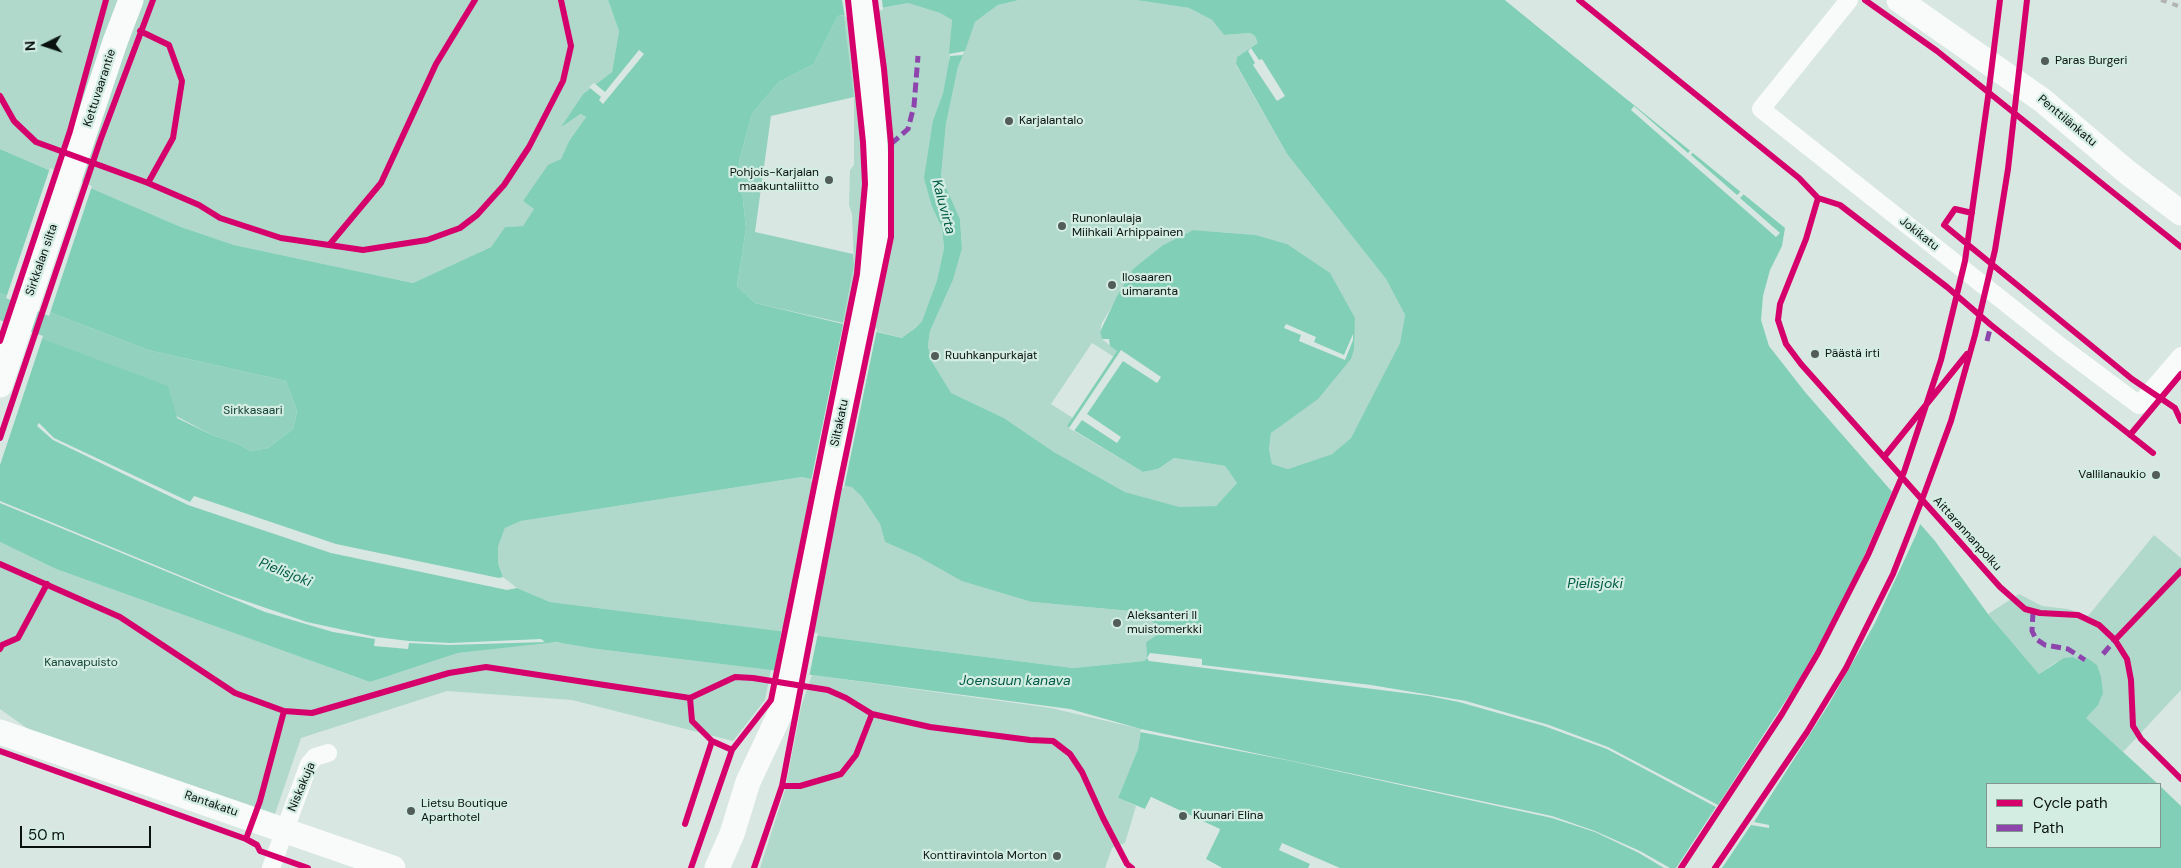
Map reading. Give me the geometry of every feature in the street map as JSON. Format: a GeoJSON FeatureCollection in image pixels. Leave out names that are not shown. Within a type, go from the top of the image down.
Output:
{"type":"FeatureCollection","features":[{"type":"Feature","properties":{"kind":"street","name":"Kettuvaarantie"},"geometry":{"type":"LineString","coordinates":[[115,42],[125,0]]}},
{"type":"Feature","properties":{"kind":"street","name":"Kettuvaarantie"},"geometry":{"type":"LineString","coordinates":[[84,134],[131,0]]}},
{"type":"Feature","properties":{"kind":"street","name":"Jokikatu"},"geometry":{"type":"LineString","coordinates":[[1849,0],[1761,109],[2060,346],[2140,405],[2181,356]]}},
{"type":"Feature","properties":{"kind":"street","name":"Penttilänkatu"},"geometry":{"type":"LineString","coordinates":[[1899,0],[2042,100],[2127,172],[2181,213]]}},
{"type":"Feature","properties":{"kind":"street","name":"Siltakatu"},"geometry":{"type":"LineString","coordinates":[[717,868],[732,834],[748,782],[785,702],[861,322],[876,234],[878,192],[874,115],[862,10]]}},
{"type":"Feature","properties":{"kind":"street","name":"Sirkkalan silta"},"geometry":{"type":"LineString","coordinates":[[0,386],[84,134]]}},
{"type":"Feature","properties":{"kind":"street","name":"Rantakatu"},"geometry":{"type":"LineString","coordinates":[[0,720],[29,742]]}},
{"type":"Feature","properties":{"kind":"street","name":"Rantakatu"},"geometry":{"type":"LineString","coordinates":[[0,732],[393,868]]}},
{"type":"Feature","properties":{"kind":"street","name":"Niskakuja"},"geometry":{"type":"LineString","coordinates":[[271,868],[309,764],[315,757],[328,753]]}},
{"type":"Feature","properties":{"kind":"street","name":"Siltakatu"},"geometry":{"type":"LineString","coordinates":[[727,868],[732,834]]}},
{"type":"Feature","properties":{"kind":"green space"},"geometry":{"type":"Polygon","coordinates":[[[0,0],[608,0],[619,31],[612,72],[583,94],[562,126],[582,114],[586,117],[569,141],[561,159],[523,201],[535,209],[523,226],[505,227],[491,247],[413,283],[234,245],[181,227],[0,149],[0,0]]]}},
{"type":"Feature","properties":{"kind":"green space"},"geometry":{"type":"Polygon","coordinates":[[[1019,0],[1136,0],[1189,8],[1212,20],[1224,35],[1250,33],[1255,36],[1259,43],[1237,57],[1236,65],[1287,154],[1386,279],[1405,315],[1400,343],[1381,382],[1351,438],[1332,454],[1288,469],[1272,464],[1269,449],[1271,433],[1351,359],[1355,318],[1287,244],[1256,235],[1193,230],[1163,245],[1134,269],[1102,323],[1100,332],[1102,339],[1117,351],[1114,357],[1092,343],[1051,404],[1073,418],[1069,428],[1143,472],[1158,469],[1174,458],[1225,466],[1237,483],[1216,506],[1179,508],[1125,492],[1054,452],[1004,418],[950,393],[931,360],[928,346],[930,331],[953,280],[962,249],[960,219],[941,176],[946,124],[958,67],[975,22],[998,5],[1019,0]]]}},
{"type":"Feature","properties":{"kind":"green space"},"geometry":{"type":"Polygon","coordinates":[[[908,3],[940,13],[952,20],[949,64],[943,93],[933,120],[932,207],[942,228],[944,248],[937,280],[922,321],[903,338],[843,323],[854,265],[852,214],[849,205],[850,170],[854,165],[854,98],[844,15],[908,3]]]}},
{"type":"Feature","properties":{"kind":"green space"},"geometry":{"type":"Polygon","coordinates":[[[844,15],[854,97],[771,116],[755,232],[853,254],[854,265],[843,323],[755,303],[737,286],[746,229],[739,161],[752,114],[779,82],[814,64],[838,16],[844,15]]]}},
{"type":"Feature","properties":{"kind":"green space","name":"Sirkkasaari"},"geometry":{"type":"Polygon","coordinates":[[[0,293],[148,350],[286,381],[297,411],[293,429],[268,448],[251,451],[236,443],[212,435],[0,323],[0,293]]]}},
{"type":"Feature","properties":{"kind":"green space"},"geometry":{"type":"Polygon","coordinates":[[[802,477],[851,482],[880,524],[885,542],[919,557],[1032,602],[1131,611],[1150,619],[1157,626],[1155,636],[1146,642],[1147,658],[1144,661],[1073,668],[550,602],[517,588],[503,577],[498,563],[498,547],[505,528],[521,521],[802,477]]]}},
{"type":"Feature","properties":{"kind":"green space"},"geometry":{"type":"Polygon","coordinates":[[[2154,535],[2181,558],[2181,690],[2123,752],[2086,718],[2088,714],[2083,663],[2073,657],[2055,663],[2039,674],[1988,614],[2019,594],[2042,606],[2068,609],[2088,616],[2154,535]]]}},
{"type":"Feature","properties":{"kind":"green space","name":"Kanavapuisto"},"geometry":{"type":"Polygon","coordinates":[[[0,542],[56,569],[370,682],[458,653],[545,642],[570,643],[597,649],[771,670],[765,700],[733,741],[572,700],[447,691],[301,738],[275,814],[28,729],[0,709],[0,542]]]}},
{"type":"Feature","properties":{"kind":"green space"},"geometry":{"type":"Polygon","coordinates":[[[812,675],[1051,708],[1141,729],[1138,749],[1118,798],[1136,806],[1125,843],[1112,848],[1105,868],[760,868],[785,790],[801,707],[812,675]]]}},
{"type":"Feature","properties":{"kind":"water","name":"Pielisjoki"},"geometry":{"type":"Polygon","coordinates":[[[608,0],[1019,0],[998,5],[975,22],[965,51],[949,54],[952,20],[940,13],[908,3],[838,16],[814,64],[779,82],[752,114],[739,161],[746,229],[737,286],[755,303],[902,338],[922,321],[937,280],[944,248],[942,228],[932,207],[924,178],[933,120],[943,93],[950,56],[963,55],[958,67],[946,124],[941,176],[960,219],[962,249],[953,280],[930,331],[928,346],[931,360],[951,393],[1004,418],[1054,452],[1125,492],[1179,507],[1216,506],[1237,483],[1225,466],[1174,458],[1158,469],[1143,472],[1067,426],[1117,351],[1110,346],[1109,339],[1102,339],[1100,332],[1116,298],[1133,269],[1163,245],[1193,230],[1256,235],[1287,244],[1330,273],[1355,318],[1354,349],[1351,359],[1318,399],[1271,433],[1269,449],[1272,464],[1288,469],[1332,454],[1351,438],[1400,343],[1405,315],[1386,279],[1287,154],[1236,64],[1237,57],[1258,43],[1255,36],[1250,33],[1224,35],[1212,20],[1189,8],[1136,0],[1505,0],[1785,228],[1782,246],[1770,270],[1763,296],[1761,320],[1769,346],[1805,392],[1935,541],[1988,614],[2039,674],[2064,658],[2073,657],[2083,662],[2087,658],[2097,665],[2103,693],[2098,705],[2086,718],[2157,783],[1986,783],[1986,848],[2161,848],[2161,787],[2181,806],[2181,868],[1222,868],[1205,859],[1220,829],[1151,797],[1145,809],[1118,798],[1138,749],[1141,729],[1070,709],[597,649],[556,642],[458,653],[370,682],[56,569],[0,542],[0,323],[168,386],[177,418],[251,451],[268,448],[293,429],[297,411],[286,381],[148,350],[0,293],[0,149],[181,227],[234,245],[413,283],[491,247],[505,227],[523,226],[534,209],[523,201],[548,165],[561,159],[569,141],[586,117],[581,114],[561,127],[583,94],[612,72],[619,31],[608,0]],[[802,477],[521,521],[505,528],[498,547],[498,563],[503,577],[517,588],[550,602],[1073,668],[1144,661],[1147,658],[1146,642],[1155,636],[1157,627],[1150,619],[1131,611],[1032,602],[962,581],[919,557],[885,542],[880,524],[861,496],[852,487],[802,477]]]}},
{"type":"Feature","properties":{"kind":"pier"},"geometry":{"type":"Polygon","coordinates":[[[842,0],[882,0],[883,10],[845,17],[842,0]]]}},
{"type":"Feature","properties":{"kind":"pier"},"geometry":{"type":"Polygon","coordinates":[[[1505,0],[1509,0],[1631,99],[1629,101],[1505,0]]]}},
{"type":"Feature","properties":{"kind":"pier"},"geometry":{"type":"Polygon","coordinates":[[[1251,48],[1259,60],[1262,59],[1285,96],[1277,101],[1253,65],[1255,63],[1248,51],[1251,48]]]}},
{"type":"Feature","properties":{"kind":"pier"},"geometry":{"type":"Polygon","coordinates":[[[639,50],[644,54],[603,104],[599,100],[601,97],[589,87],[594,83],[605,92],[639,50]]]}},
{"type":"Feature","properties":{"kind":"pier"},"geometry":{"type":"Polygon","coordinates":[[[1634,106],[1688,153],[1692,149],[1694,151],[1691,155],[1737,195],[1742,190],[1745,193],[1740,198],[1780,233],[1776,237],[1631,110],[1634,106]]]}},
{"type":"Feature","properties":{"kind":"pier"},"geometry":{"type":"Polygon","coordinates":[[[50,168],[92,186],[49,316],[6,298],[50,168]]]}},
{"type":"Feature","properties":{"kind":"pier"},"geometry":{"type":"Polygon","coordinates":[[[0,320],[43,336],[0,465],[0,320]]]}},
{"type":"Feature","properties":{"kind":"pier"},"geometry":{"type":"Polygon","coordinates":[[[844,320],[877,329],[844,488],[811,481],[844,320]]]}},
{"type":"Feature","properties":{"kind":"pier"},"geometry":{"type":"Polygon","coordinates":[[[1286,324],[1316,337],[1314,342],[1344,355],[1353,334],[1353,340],[1345,360],[1299,341],[1301,335],[1284,328],[1286,324]]]}},
{"type":"Feature","properties":{"kind":"pier"},"geometry":{"type":"Polygon","coordinates":[[[1121,350],[1161,377],[1157,383],[1123,361],[1087,414],[1121,437],[1117,443],[1082,420],[1074,431],[1069,428],[1121,350]]]}},
{"type":"Feature","properties":{"kind":"pier"},"geometry":{"type":"Polygon","coordinates":[[[39,423],[54,438],[190,502],[194,496],[336,544],[499,578],[503,577],[517,588],[507,590],[331,553],[188,505],[53,440],[37,426],[39,423]]]}},
{"type":"Feature","properties":{"kind":"pier"},"geometry":{"type":"Polygon","coordinates":[[[1893,489],[1921,522],[1916,535],[1875,623],[1829,704],[1754,822],[1769,825],[1769,828],[1751,825],[1722,868],[1676,868],[1716,807],[1607,749],[1544,726],[1459,702],[1429,696],[1149,661],[1147,658],[1150,653],[1202,659],[1202,665],[1371,685],[1466,701],[1549,725],[1608,747],[1718,805],[1797,683],[1819,645],[1858,570],[1893,489]]]}},
{"type":"Feature","properties":{"kind":"pier"},"geometry":{"type":"Polygon","coordinates":[[[0,501],[225,594],[307,622],[376,637],[409,641],[450,643],[541,639],[545,642],[449,645],[409,643],[408,649],[374,646],[375,639],[333,632],[265,612],[0,503],[0,501]]]}},
{"type":"Feature","properties":{"kind":"pier"},"geometry":{"type":"Polygon","coordinates":[[[782,628],[818,633],[809,677],[774,673],[782,628]]]}},
{"type":"Feature","properties":{"kind":"pier"},"geometry":{"type":"Polygon","coordinates":[[[1141,729],[1552,816],[1595,831],[1640,851],[1670,868],[1664,868],[1639,853],[1595,832],[1552,818],[1286,760],[1140,732],[1141,729]]]}},
{"type":"Feature","properties":{"kind":"pier"},"geometry":{"type":"Polygon","coordinates":[[[1151,797],[1220,830],[1206,859],[1222,868],[1218,868],[1203,860],[1217,831],[1152,800],[1147,810],[1145,809],[1151,797]]]}},
{"type":"Feature","properties":{"kind":"pier"},"geometry":{"type":"Polygon","coordinates":[[[1282,843],[1340,868],[1308,868],[1310,864],[1279,850],[1282,843]]]}},
{"type":"Feature","properties":{"kind":"railway"},"geometry":{"type":"LineString","coordinates":[[2161,0],[2181,7]]}},
{"type":"Feature","properties":{"kind":"marked path"},"geometry":{"type":"LineString","coordinates":[[891,144],[908,129],[914,106],[918,56]]}},
{"type":"Feature","properties":{"kind":"marked path"},"geometry":{"type":"LineString","coordinates":[[1987,341],[1991,325]]}},
{"type":"Feature","properties":{"kind":"marked path"},"geometry":{"type":"LineString","coordinates":[[2033,612],[2032,631],[2036,639],[2045,645],[2068,649],[2085,660]]}},
{"type":"Feature","properties":{"kind":"marked path"},"geometry":{"type":"LineString","coordinates":[[2103,654],[2115,640]]}},
{"type":"Feature","properties":{"kind":"cycle path"},"geometry":{"type":"LineString","coordinates":[[0,341],[70,131],[106,0]]}},
{"type":"Feature","properties":{"kind":"cycle path"},"geometry":{"type":"LineString","coordinates":[[0,438],[100,141],[153,0]]}},
{"type":"Feature","properties":{"kind":"cycle path"},"geometry":{"type":"LineString","coordinates":[[330,244],[381,183],[436,64],[475,0]]}},
{"type":"Feature","properties":{"kind":"cycle path"},"geometry":{"type":"LineString","coordinates":[[0,96],[14,121],[36,142],[148,183],[199,205],[220,218],[281,238],[363,250],[427,240],[460,228],[477,215],[504,185],[529,147],[563,81],[571,46],[561,0]]}},
{"type":"Feature","properties":{"kind":"cycle path"},"geometry":{"type":"LineString","coordinates":[[691,868],[732,750],[771,700],[857,274],[865,184],[863,142],[848,0]]}},
{"type":"Feature","properties":{"kind":"cycle path"},"geometry":{"type":"LineString","coordinates":[[754,868],[782,786],[838,493],[891,237],[891,144],[875,0]]}},
{"type":"Feature","properties":{"kind":"cycle path"},"geometry":{"type":"LineString","coordinates":[[1579,0],[1799,178],[1818,198],[1840,205],[1947,287],[1991,325],[2153,453]]}},
{"type":"Feature","properties":{"kind":"cycle path"},"geometry":{"type":"LineString","coordinates":[[1865,0],[1937,51],[2181,247]]}},
{"type":"Feature","properties":{"kind":"cycle path"},"geometry":{"type":"LineString","coordinates":[[1681,868],[1782,714],[1818,653],[1868,555],[1904,472],[1941,360],[1965,261],[2000,0]]}},
{"type":"Feature","properties":{"kind":"cycle path","name":"Aittarannanpolku"},"geometry":{"type":"LineString","coordinates":[[1715,868],[1807,732],[1846,668],[1893,574],[1951,421],[1975,335],[1995,250],[2008,169],[2027,0]]}},
{"type":"Feature","properties":{"kind":"cycle path"},"geometry":{"type":"LineString","coordinates":[[140,31],[169,45],[182,81],[173,138],[148,183]]}},
{"type":"Feature","properties":{"kind":"cycle path","name":"Aittarannanpolku"},"geometry":{"type":"LineString","coordinates":[[1818,198],[1806,239],[1780,304],[1778,320],[1786,344],[1801,364],[2000,587],[2025,609],[2040,613],[2078,615],[2099,625],[2115,640],[2127,659],[2131,680],[2133,726],[2141,739],[2181,779]]}},
{"type":"Feature","properties":{"kind":"cycle path"},"geometry":{"type":"LineString","coordinates":[[1972,213],[1955,209],[1944,225],[2132,379],[2175,408],[2181,421]]}},
{"type":"Feature","properties":{"kind":"cycle path"},"geometry":{"type":"LineString","coordinates":[[1884,457],[1967,354]]}},
{"type":"Feature","properties":{"kind":"cycle path"},"geometry":{"type":"LineString","coordinates":[[2130,435],[2181,374]]}},
{"type":"Feature","properties":{"kind":"cycle path"},"geometry":{"type":"LineString","coordinates":[[0,564],[120,617],[235,693],[284,711],[312,713],[449,673],[486,667],[690,698],[735,677],[753,678],[828,690],[846,698],[872,714],[930,727],[1030,740],[1053,741],[1070,754],[1082,772],[1103,818],[1127,864],[1132,868]]}},
{"type":"Feature","properties":{"kind":"cycle path"},"geometry":{"type":"LineString","coordinates":[[2115,640],[2181,571]]}},
{"type":"Feature","properties":{"kind":"cycle path"},"geometry":{"type":"LineString","coordinates":[[0,649],[2,645],[18,638],[47,584]]}},
{"type":"Feature","properties":{"kind":"cycle path"},"geometry":{"type":"LineString","coordinates":[[690,698],[692,721],[712,741],[732,750]]}},
{"type":"Feature","properties":{"kind":"cycle path"},"geometry":{"type":"LineString","coordinates":[[246,839],[260,801],[284,711]]}},
{"type":"Feature","properties":{"kind":"cycle path"},"geometry":{"type":"LineString","coordinates":[[782,786],[800,786],[841,774],[856,755],[872,714]]}},
{"type":"Feature","properties":{"kind":"cycle path"},"geometry":{"type":"LineString","coordinates":[[685,824],[712,741]]}},
{"type":"Feature","properties":{"kind":"cycle path"},"geometry":{"type":"LineString","coordinates":[[0,751],[246,839],[257,845],[260,851],[308,868]]}},
{"type":"Feature","properties":{"kind":"place","name":"Paras Burgeri"},"geometry":{"type":"Point","coordinates":[2045,61]}},
{"type":"Feature","properties":{"kind":"place","name":"Karjalantalo"},"geometry":{"type":"Point","coordinates":[1009,121]}},
{"type":"Feature","properties":{"kind":"place","name":"Pohjois-Karjalan maakuntaliitto"},"geometry":{"type":"Point","coordinates":[829,180]}},
{"type":"Feature","properties":{"kind":"place","name":"Runonlaulaja Miihkali Arhippainen"},"geometry":{"type":"Point","coordinates":[1062,226]}},
{"type":"Feature","properties":{"kind":"place","name":"Ilosaaren uimaranta"},"geometry":{"type":"Point","coordinates":[1112,285]}},
{"type":"Feature","properties":{"kind":"place","name":"Päästä irti"},"geometry":{"type":"Point","coordinates":[1815,354]}},
{"type":"Feature","properties":{"kind":"place","name":"Ruuhkanpurkajat"},"geometry":{"type":"Point","coordinates":[935,356]}},
{"type":"Feature","properties":{"kind":"place","name":"Vallilanaukio"},"geometry":{"type":"Point","coordinates":[2156,475]}},
{"type":"Feature","properties":{"kind":"place","name":"Aleksanteri II muistomerkki"},"geometry":{"type":"Point","coordinates":[1117,623]}},
{"type":"Feature","properties":{"kind":"place","name":"Lietsu Boutique Aparthotel"},"geometry":{"type":"Point","coordinates":[411,811]}},
{"type":"Feature","properties":{"kind":"place","name":"Kuunari Elina"},"geometry":{"type":"Point","coordinates":[1183,816]}},
{"type":"Feature","properties":{"kind":"place","name":"Konttiravintola Morton"},"geometry":{"type":"Point","coordinates":[1057,856]}},
{"type":"Feature","properties":{"kind":"water label","name":"Kaluvirta"},"geometry":{"type":"Point","coordinates":[943,207]}},
{"type":"Feature","properties":{"kind":"water label","name":"Joensuun kanava"},"geometry":{"type":"Point","coordinates":[1015,681]}}]}
